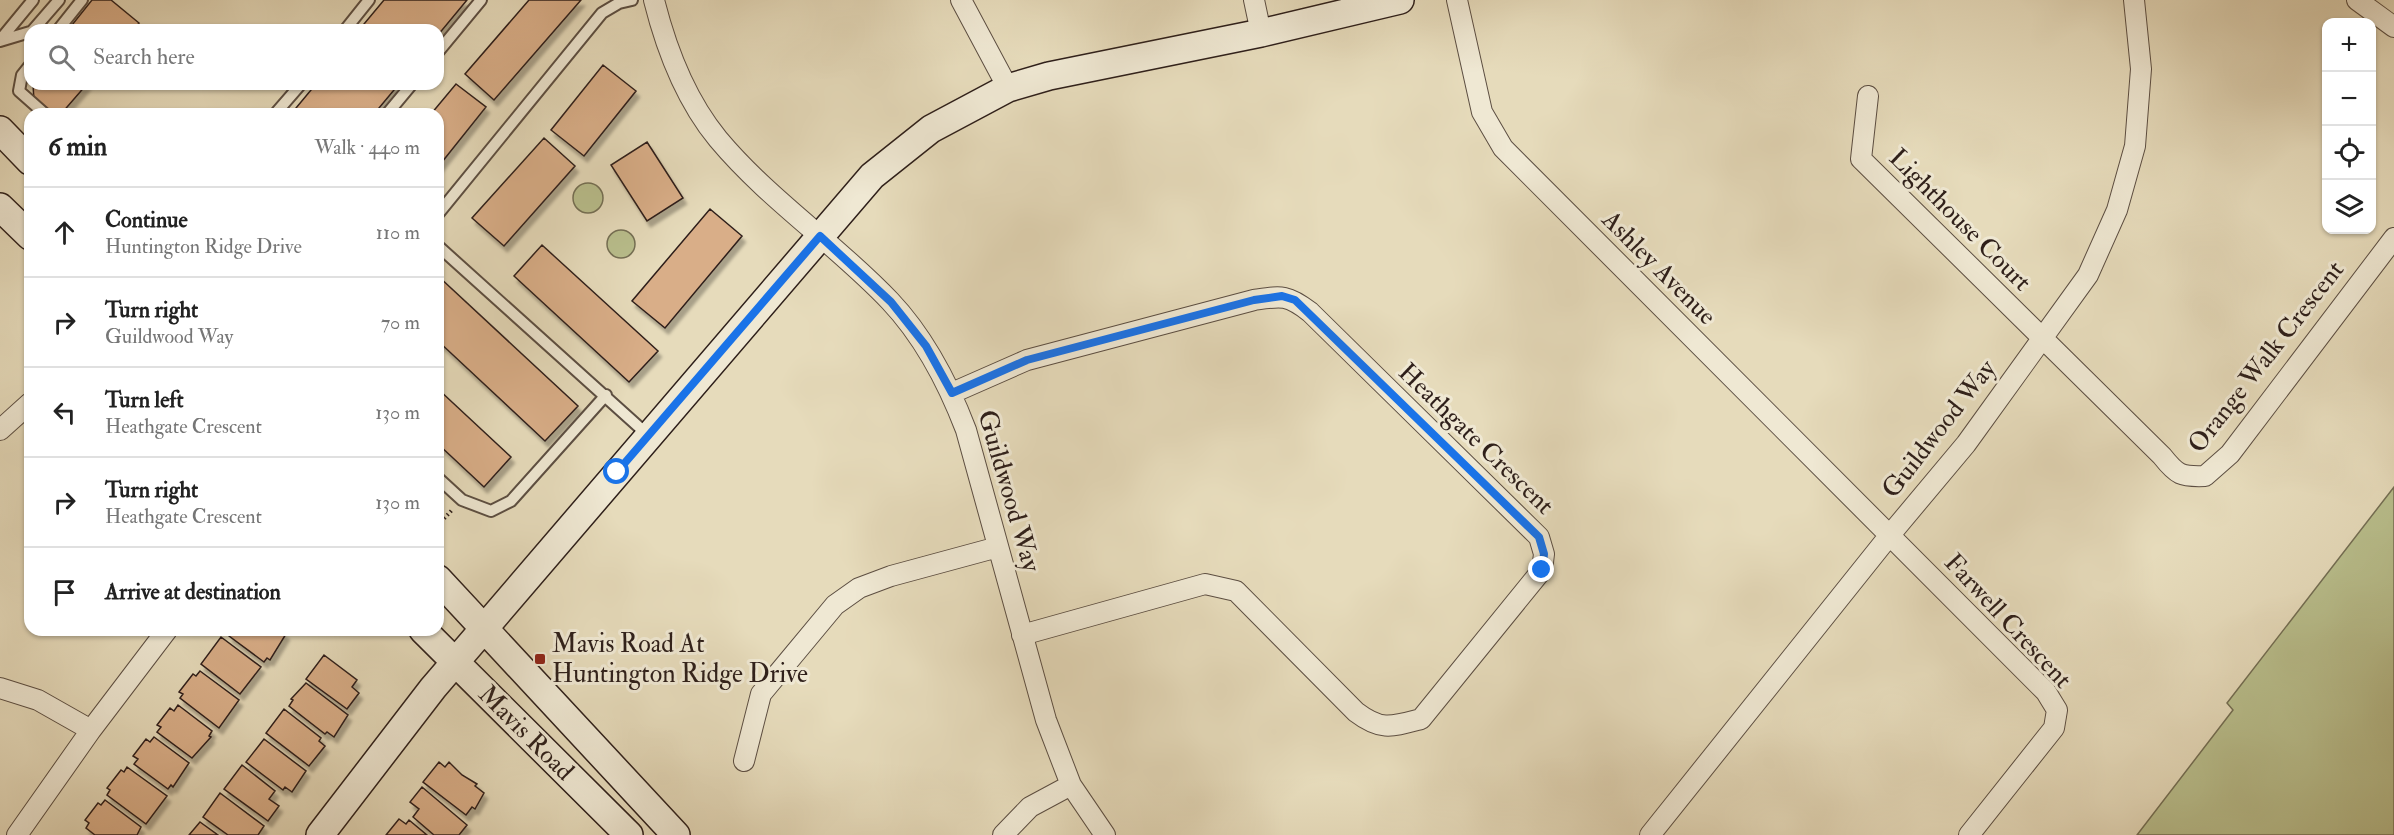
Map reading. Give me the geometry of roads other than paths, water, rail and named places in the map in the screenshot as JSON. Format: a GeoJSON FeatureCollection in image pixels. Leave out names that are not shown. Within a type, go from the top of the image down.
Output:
{"type":"FeatureCollection","features":[{"type":"Feature","properties":{"kind":"street","name":"Guildwood Way"},"geometry":{"type":"LineString","coordinates":[[654,0],[670,52],[692,99],[717,138],[761,185],[891,302],[926,346],[952,393],[966,430],[1046,720],[1071,785],[1105,835]]}},
{"type":"Feature","properties":{"kind":"street"},"geometry":{"type":"LineString","coordinates":[[961,0],[1008,88]]}},
{"type":"Feature","properties":{"kind":"street"},"geometry":{"type":"LineString","coordinates":[[1254,0],[1261,33]]}},
{"type":"Feature","properties":{"kind":"street"},"geometry":{"type":"LineString","coordinates":[[320,835],[455,661],[820,236],[872,176],[931,129],[1008,88],[1049,76],[1261,33],[1400,0]]}},
{"type":"Feature","properties":{"kind":"street","name":"Ashley Avenue"},"geometry":{"type":"LineString","coordinates":[[1457,0],[1482,112],[1503,148],[1889,536]]}},
{"type":"Feature","properties":{"kind":"street","name":"Guildwood Way"},"geometry":{"type":"LineString","coordinates":[[1650,835],[1889,536],[1966,444],[2088,275],[2117,210],[2135,146],[2141,69],[2134,0]]}},
{"type":"Feature","properties":{"kind":"street"},"geometry":{"type":"LineString","coordinates":[[2357,0],[2394,27]]}},
{"type":"Feature","properties":{"kind":"street","name":"Lighthouse Court"},"geometry":{"type":"LineString","coordinates":[[1868,96],[1861,159],[2042,338]]}},
{"type":"Feature","properties":{"kind":"street"},"geometry":{"type":"LineString","coordinates":[[0,130],[24,155]]}},
{"type":"Feature","properties":{"kind":"street"},"geometry":{"type":"LineString","coordinates":[[0,207],[24,231]]}},
{"type":"Feature","properties":{"kind":"street","name":"Orange Walk Crescent"},"geometry":{"type":"LineString","coordinates":[[2042,338],[2162,456],[2175,472],[2187,477],[2205,476],[2230,454],[2394,238]]}},
{"type":"Feature","properties":{"kind":"street","name":"Heathgate Crescent"},"geometry":{"type":"LineString","coordinates":[[952,393],[1027,360],[1254,300],[1282,296],[1295,300],[1310,312],[1539,537],[1544,554],[1542,570],[1421,719],[1394,726],[1372,724],[1356,712],[1236,591],[1205,584],[1022,635]]}},
{"type":"Feature","properties":{"kind":"street"},"geometry":{"type":"LineString","coordinates":[[0,430],[24,408]]}},
{"type":"Feature","properties":{"kind":"street","name":"Farwell Crescent"},"geometry":{"type":"LineString","coordinates":[[1889,536],[2046,692],[2057,710],[2054,728],[1969,835]]}},
{"type":"Feature","properties":{"kind":"street"},"geometry":{"type":"LineString","coordinates":[[744,761],[761,694],[835,605],[859,588],[891,576],[998,547]]}},
{"type":"Feature","properties":{"kind":"street","name":"Mavis Road"},"geometry":{"type":"LineString","coordinates":[[444,586],[675,835]]}},
{"type":"Feature","properties":{"kind":"street"},"geometry":{"type":"LineString","coordinates":[[17,835],[91,730],[162,636]]}},
{"type":"Feature","properties":{"kind":"street","name":"Mavis Road"},"geometry":{"type":"LineString","coordinates":[[429,636],[628,835]]}},
{"type":"Feature","properties":{"kind":"street"},"geometry":{"type":"LineString","coordinates":[[0,688],[38,700],[91,730]]}},
{"type":"Feature","properties":{"kind":"street"},"geometry":{"type":"LineString","coordinates":[[1004,835],[1030,807],[1071,785]]}},
{"type":"Feature","properties":{"kind":"lane"},"geometry":{"type":"LineString","coordinates":[[0,40],[33,0]]}},
{"type":"Feature","properties":{"kind":"lane"},"geometry":{"type":"LineString","coordinates":[[37,24],[59,0]]}},
{"type":"Feature","properties":{"kind":"lane"},"geometry":{"type":"LineString","coordinates":[[63,24],[81,0]]}},
{"type":"Feature","properties":{"kind":"lane"},"geometry":{"type":"LineString","coordinates":[[350,24],[369,0]]}},
{"type":"Feature","properties":{"kind":"lane"},"geometry":{"type":"LineString","coordinates":[[444,45],[481,0]]}},
{"type":"Feature","properties":{"kind":"lane"},"geometry":{"type":"LineString","coordinates":[[444,207],[602,13],[620,3],[632,0]]}},
{"type":"Feature","properties":{"kind":"lane"},"geometry":{"type":"LineString","coordinates":[[0,40],[24,33]]}},
{"type":"Feature","properties":{"kind":"lane"},"geometry":{"type":"LineString","coordinates":[[24,72],[19,91],[38,108]]}},
{"type":"Feature","properties":{"kind":"lane"},"geometry":{"type":"LineString","coordinates":[[280,108],[296,90]]}},
{"type":"Feature","properties":{"kind":"lane"},"geometry":{"type":"LineString","coordinates":[[392,108],[407,90]]}},
{"type":"Feature","properties":{"kind":"lane"},"geometry":{"type":"LineString","coordinates":[[444,251],[649,436]]}},
{"type":"Feature","properties":{"kind":"lane"},"geometry":{"type":"LineString","coordinates":[[444,484],[462,500],[491,511],[511,501],[606,395]]}},
{"type":"Feature","properties":{"kind":"place","name":"Mavis Road At Huntington Ridge Drive"},"geometry":{"type":"Point","coordinates":[540,659]}}]}
